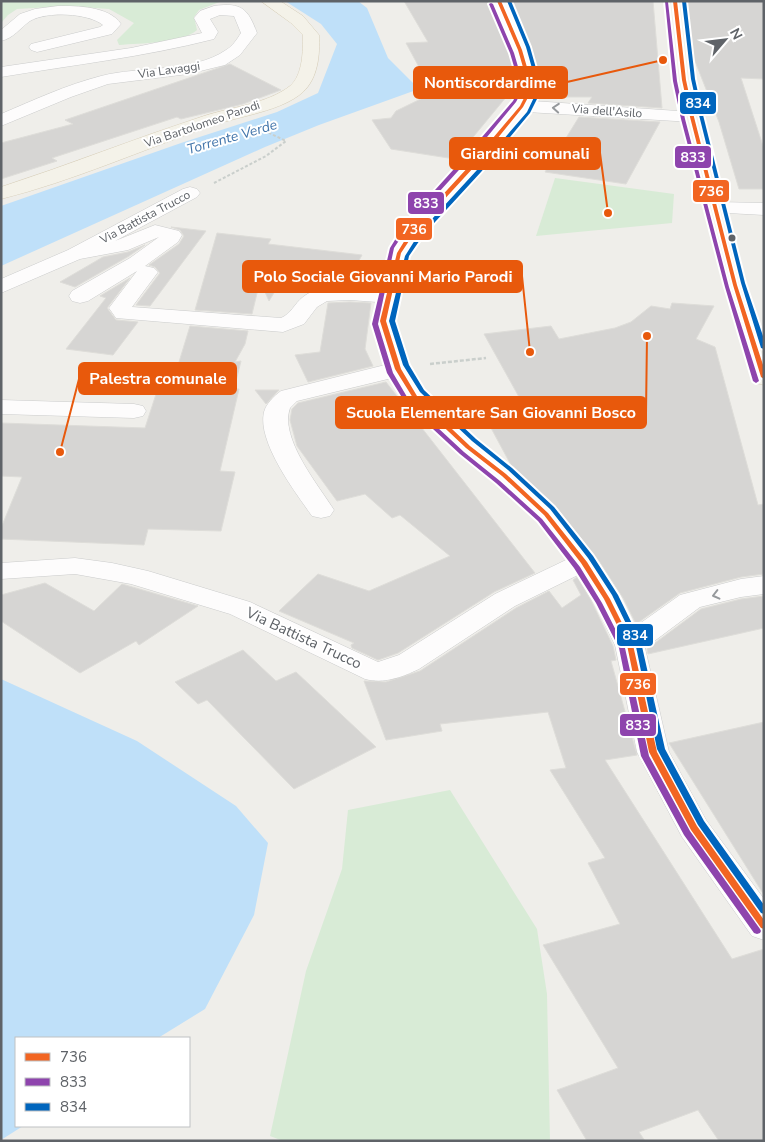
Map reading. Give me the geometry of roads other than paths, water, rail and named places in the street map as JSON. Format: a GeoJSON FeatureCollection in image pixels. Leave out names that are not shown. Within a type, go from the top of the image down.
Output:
{"type":"FeatureCollection","features":[{"type":"Feature","properties":{"kind":"main road","name":"Via Bartolomeo Parodi"},"geometry":{"type":"LineString","coordinates":[[1,194],[64,174],[202,122],[276,99],[297,88],[309,64],[311,35],[295,17],[269,1]]}},
{"type":"Feature","properties":{"kind":"main road"},"geometry":{"type":"LineString","coordinates":[[675,1],[684,80],[692,117],[735,285],[764,378]]}},
{"type":"Feature","properties":{"kind":"street"},"geometry":{"type":"LineString","coordinates":[[499,1],[520,50],[531,88],[522,106],[415,228],[399,253],[383,321],[398,369],[415,397],[468,447],[504,475],[546,514],[584,562],[607,599],[630,645],[653,752],[694,828],[764,926]]}},
{"type":"Feature","properties":{"kind":"street"},"geometry":{"type":"LineString","coordinates":[[1,36],[9,33],[27,17],[55,11],[94,14],[108,19],[113,24],[106,32],[26,50]]}},
{"type":"Feature","properties":{"kind":"street","name":"Via Lavaggi"},"geometry":{"type":"LineString","coordinates":[[1,72],[65,60],[127,54],[208,36],[210,32],[202,18],[206,14],[217,11],[240,13],[249,33],[232,53],[216,62],[190,69],[147,72],[107,80],[55,96],[1,121]]}},
{"type":"Feature","properties":{"kind":"street","name":"Via dell'Asilo"},"geometry":{"type":"LineString","coordinates":[[522,106],[692,117]]}},
{"type":"Feature","properties":{"kind":"street","name":"Via Battista Trucco"},"geometry":{"type":"LineString","coordinates":[[1,287],[75,254],[190,193]]}},
{"type":"Feature","properties":{"kind":"street"},"geometry":{"type":"LineString","coordinates":[[716,208],[764,209]]}},
{"type":"Feature","properties":{"kind":"street"},"geometry":{"type":"LineString","coordinates":[[75,254],[121,246],[155,231],[172,235],[171,238],[137,262],[80,296]]}},
{"type":"Feature","properties":{"kind":"street"},"geometry":{"type":"LineString","coordinates":[[147,272],[120,308],[124,313],[283,325],[297,320],[309,303],[318,296],[328,294],[388,296]]}},
{"type":"Feature","properties":{"kind":"street"},"geometry":{"type":"LineString","coordinates":[[320,510],[281,445],[276,415],[278,407],[288,396],[398,369]]}},
{"type":"Feature","properties":{"kind":"street"},"geometry":{"type":"LineString","coordinates":[[1,407],[134,411]]}},
{"type":"Feature","properties":{"kind":"street","name":"Via Battista Trucco"},"geometry":{"type":"LineString","coordinates":[[1,570],[75,566],[138,577],[240,608],[375,672],[393,669],[409,662],[505,600],[584,562]]}},
{"type":"Feature","properties":{"kind":"street"},"geometry":{"type":"LineString","coordinates":[[630,645],[690,601],[741,588],[764,585]]}},
{"type":"Feature","properties":{"kind":"water","name":"Torrente Verde"},"geometry":{"type":"Polygon","coordinates":[[[285,1],[358,1],[367,8],[388,58],[419,89],[319,125],[265,147],[1,266],[1,206],[181,143],[277,112],[318,93],[337,44],[321,24],[285,1]]]}},
{"type":"Feature","properties":{"kind":"water"},"geometry":{"type":"Polygon","coordinates":[[[1,679],[137,741],[236,806],[268,843],[254,915],[205,1009],[160,1037],[15,1037],[15,1127],[21,1127],[1,1140],[1,679]]]}},
{"type":"Feature","properties":{"kind":"place","name":"Nontiscordardime"},"geometry":{"type":"Point","coordinates":[663,60]}},
{"type":"Feature","properties":{"kind":"place","name":"Giardini comunali"},"geometry":{"type":"Point","coordinates":[608,213]}},
{"type":"Feature","properties":{"kind":"place","name":"Scuola Elementare San Giovanni Bosco"},"geometry":{"type":"Point","coordinates":[647,336]}},
{"type":"Feature","properties":{"kind":"place","name":"Polo Sociale Giovanni Mario Parodi"},"geometry":{"type":"Point","coordinates":[530,352]}},
{"type":"Feature","properties":{"kind":"place","name":"Palestra comunale"},"geometry":{"type":"Point","coordinates":[60,452]}}]}
